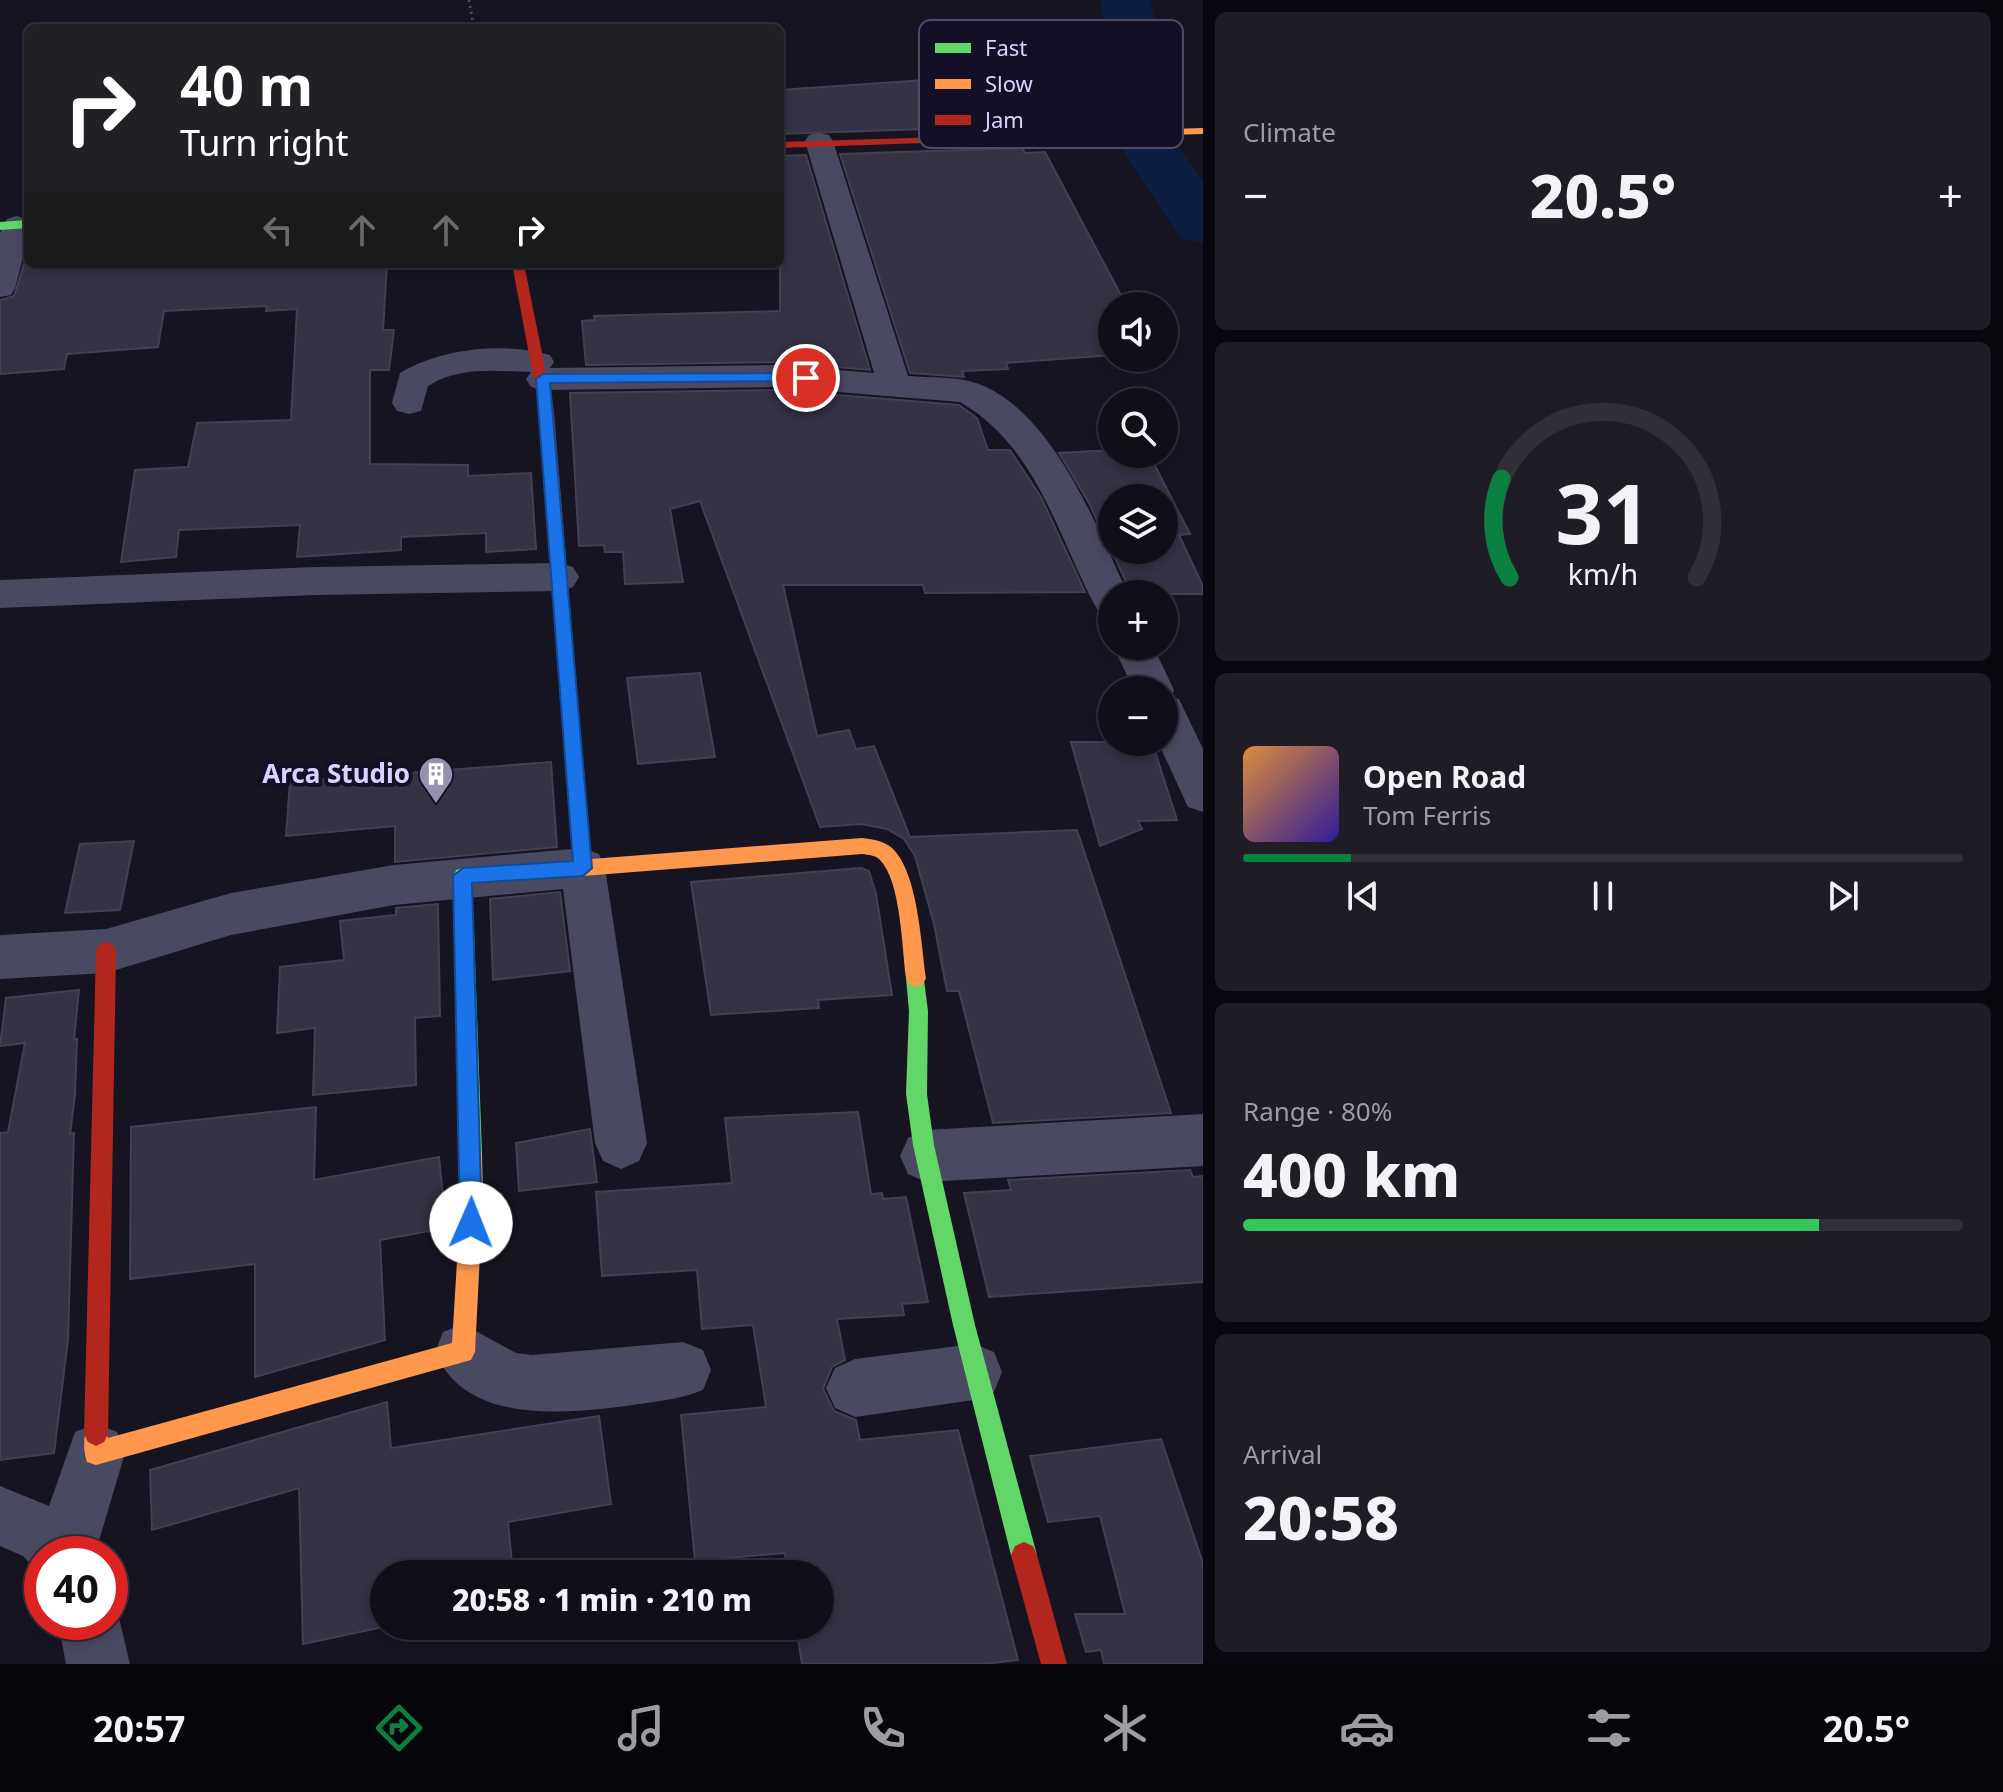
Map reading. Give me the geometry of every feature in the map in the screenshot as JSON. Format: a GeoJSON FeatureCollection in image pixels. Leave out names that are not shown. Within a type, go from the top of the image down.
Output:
{"type":"FeatureCollection","features":[{"type":"Feature","properties":{"kind":"street"},"geometry":{"type":"LineString","coordinates":[[1183,131],[1203,131]]}},
{"type":"Feature","properties":{"kind":"street"},"geometry":{"type":"LineString","coordinates":[[784,145],[919,138]]}},
{"type":"Feature","properties":{"kind":"street"},"geometry":{"type":"LineString","coordinates":[[819,141],[894,383]]}},
{"type":"Feature","properties":{"kind":"street"},"geometry":{"type":"LineString","coordinates":[[0,288],[15,225]]}},
{"type":"Feature","properties":{"kind":"street"},"geometry":{"type":"LineString","coordinates":[[519,268],[540,370],[583,868],[621,1143]]}},
{"type":"Feature","properties":{"kind":"street"},"geometry":{"type":"LineString","coordinates":[[409,403],[412,381],[430,367],[447,363],[540,370],[777,376],[894,383],[967,392],[986,400],[1006,419],[1048,471],[1102,580]]}},
{"type":"Feature","properties":{"kind":"street"},"geometry":{"type":"LineString","coordinates":[[0,594],[315,581],[560,577]]}},
{"type":"Feature","properties":{"kind":"street"},"geometry":{"type":"LineString","coordinates":[[1178,741],[1203,794]]}},
{"type":"Feature","properties":{"kind":"street"},"geometry":{"type":"LineString","coordinates":[[0,957],[106,951],[231,914],[463,876],[862,846],[877,848],[889,857],[902,893],[921,1009],[915,1047],[918,1109],[926,1156],[974,1372],[1054,1664]]}},
{"type":"Feature","properties":{"kind":"street"},"geometry":{"type":"LineString","coordinates":[[463,876],[472,1196],[463,1352]]}},
{"type":"Feature","properties":{"kind":"street"},"geometry":{"type":"LineString","coordinates":[[68,1536],[96,1453],[106,951]]}},
{"type":"Feature","properties":{"kind":"street"},"geometry":{"type":"LineString","coordinates":[[926,1156],[1203,1140]]}},
{"type":"Feature","properties":{"kind":"street"},"geometry":{"type":"LineString","coordinates":[[463,1352],[494,1373],[517,1383],[551,1383],[683,1370]]}},
{"type":"Feature","properties":{"kind":"street"},"geometry":{"type":"LineString","coordinates":[[96,1453],[264,1403],[374,1378],[463,1352]]}},
{"type":"Feature","properties":{"kind":"street"},"geometry":{"type":"LineString","coordinates":[[855,1388],[974,1372]]}},
{"type":"Feature","properties":{"kind":"street"},"geometry":{"type":"LineString","coordinates":[[0,1516],[46,1536]]}},
{"type":"Feature","properties":{"kind":"street"},"geometry":{"type":"LineString","coordinates":[[93,1640],[98,1664]]}},
{"type":"Feature","properties":{"kind":"path"},"geometry":{"type":"LineString","coordinates":[[469,0],[473,24]]}},
{"type":"Feature","properties":{"kind":"building"},"geometry":{"type":"Polygon","coordinates":[[[919,80],[919,129],[784,134],[784,90],[919,80]]]}},
{"type":"Feature","properties":{"kind":"building"},"geometry":{"type":"Polygon","coordinates":[[[1022,148],[1025,153],[1045,152],[1119,292],[1098,292],[1098,356],[1006,363],[1008,369],[962,371],[964,377],[910,373],[840,154],[1022,148]]]}},
{"type":"Feature","properties":{"kind":"building"},"geometry":{"type":"Polygon","coordinates":[[[806,155],[870,370],[777,362],[586,365],[582,321],[595,320],[594,316],[780,311],[780,268],[784,268],[784,156],[806,155]]]}},
{"type":"Feature","properties":{"kind":"building"},"geometry":{"type":"Polygon","coordinates":[[[24,264],[24,268],[387,268],[383,330],[394,330],[389,370],[370,370],[370,464],[468,465],[468,476],[531,473],[536,549],[486,552],[486,533],[401,537],[401,550],[297,557],[300,525],[179,530],[176,557],[121,562],[135,470],[188,467],[197,423],[291,420],[297,309],[266,311],[267,306],[164,311],[158,347],[67,354],[64,369],[0,374],[0,300],[14,296],[24,264]]]}},
{"type":"Feature","properties":{"kind":"building"},"geometry":{"type":"Polygon","coordinates":[[[777,390],[959,405],[977,418],[988,450],[1010,450],[1041,497],[1085,592],[925,593],[923,585],[783,585],[817,736],[849,730],[856,749],[874,746],[910,837],[1077,830],[1171,1113],[993,1123],[959,991],[947,991],[934,924],[915,856],[904,839],[887,829],[862,824],[820,827],[700,501],[670,509],[683,582],[625,584],[623,552],[605,552],[604,545],[579,546],[570,393],[777,390]]]}},
{"type":"Feature","properties":{"kind":"building"},"geometry":{"type":"Polygon","coordinates":[[[1098,451],[1098,468],[1156,468],[1164,484],[1098,484],[1098,522],[1059,453],[1098,451]]]}},
{"type":"Feature","properties":{"kind":"building"},"geometry":{"type":"Polygon","coordinates":[[[1178,511],[1190,534],[1179,535],[1203,586],[1203,594],[1178,594],[1178,580],[1125,580],[1118,564],[1178,564],[1178,511]]]}},
{"type":"Feature","properties":{"kind":"building"},"geometry":{"type":"Polygon","coordinates":[[[700,673],[715,757],[638,764],[627,678],[700,673]]]}},
{"type":"Feature","properties":{"kind":"building"},"geometry":{"type":"Polygon","coordinates":[[[1071,742],[1098,742],[1098,756],[1156,756],[1177,820],[1138,821],[1142,829],[1100,846],[1071,742]]]}},
{"type":"Feature","properties":{"kind":"building"},"geometry":{"type":"Polygon","coordinates":[[[551,762],[557,847],[395,862],[395,826],[286,836],[290,782],[551,762]]]}},
{"type":"Feature","properties":{"kind":"building"},"geometry":{"type":"Polygon","coordinates":[[[134,841],[120,910],[65,913],[80,844],[134,841]]]}},
{"type":"Feature","properties":{"kind":"building"},"geometry":{"type":"Polygon","coordinates":[[[861,868],[869,871],[876,894],[892,995],[818,1000],[819,1008],[711,1015],[691,882],[861,868]]]}},
{"type":"Feature","properties":{"kind":"building"},"geometry":{"type":"Polygon","coordinates":[[[560,892],[570,971],[493,980],[490,899],[560,892]]]}},
{"type":"Feature","properties":{"kind":"building"},"geometry":{"type":"Polygon","coordinates":[[[438,904],[440,1016],[415,1018],[416,1085],[313,1095],[315,1028],[277,1033],[280,967],[344,960],[340,921],[396,915],[396,908],[438,904]]]}},
{"type":"Feature","properties":{"kind":"building"},"geometry":{"type":"Polygon","coordinates":[[[79,990],[74,1040],[77,1039],[75,1095],[70,1134],[74,1133],[68,1340],[54,1453],[0,1460],[0,1133],[8,1132],[25,1043],[0,1046],[6,998],[79,990]]]}},
{"type":"Feature","properties":{"kind":"building"},"geometry":{"type":"Polygon","coordinates":[[[316,1107],[314,1180],[439,1157],[443,1196],[441,1229],[380,1240],[385,1340],[255,1377],[255,1264],[130,1279],[131,1127],[316,1107]]]}},
{"type":"Feature","properties":{"kind":"building"},"geometry":{"type":"Polygon","coordinates":[[[858,1112],[871,1194],[882,1193],[883,1199],[906,1197],[928,1302],[902,1304],[904,1315],[837,1319],[845,1360],[832,1367],[823,1389],[834,1411],[856,1420],[860,1440],[958,1430],[1018,1660],[984,1664],[802,1664],[798,1640],[834,1640],[834,1560],[786,1560],[785,1553],[695,1560],[681,1415],[766,1407],[753,1325],[702,1329],[697,1270],[602,1276],[596,1192],[732,1183],[725,1118],[858,1112]]]}},
{"type":"Feature","properties":{"kind":"building"},"geometry":{"type":"Polygon","coordinates":[[[590,1129],[597,1182],[519,1191],[516,1143],[590,1129]]]}},
{"type":"Feature","properties":{"kind":"building"},"geometry":{"type":"Polygon","coordinates":[[[1190,1170],[1193,1177],[1203,1176],[1203,1282],[989,1297],[964,1193],[1011,1190],[1008,1180],[1190,1170]]]}},
{"type":"Feature","properties":{"kind":"building"},"geometry":{"type":"Polygon","coordinates":[[[387,1402],[391,1448],[599,1416],[611,1504],[508,1522],[512,1560],[370,1560],[370,1630],[303,1644],[299,1488],[152,1530],[150,1470],[387,1402]]]}},
{"type":"Feature","properties":{"kind":"building"},"geometry":{"type":"Polygon","coordinates":[[[1161,1439],[1203,1563],[1203,1664],[1104,1664],[1101,1650],[1086,1652],[1075,1614],[1125,1614],[1100,1516],[1048,1522],[1030,1456],[1161,1439]]]}},
{"type":"Feature","properties":{"kind":"waterway"},"geometry":{"type":"LineString","coordinates":[[1125,0],[1130,20]]}},
{"type":"Feature","properties":{"kind":"waterway"},"geometry":{"type":"LineString","coordinates":[[1150,148],[1203,225]]}},
{"type":"Feature","properties":{"kind":"traffic: fast"},"geometry":{"type":"LineString","coordinates":[[0,226],[24,224]]}},
{"type":"Feature","properties":{"kind":"traffic: fast"},"geometry":{"type":"LineString","coordinates":[[463,876],[471,1154]]}},
{"type":"Feature","properties":{"kind":"traffic: fast"},"geometry":{"type":"LineString","coordinates":[[916,978],[919,1011],[917,1094],[924,1145],[964,1325],[1024,1555]]}},
{"type":"Feature","properties":{"kind":"traffic: slow"},"geometry":{"type":"LineString","coordinates":[[1183,132],[1203,131]]}},
{"type":"Feature","properties":{"kind":"traffic: slow"},"geometry":{"type":"LineString","coordinates":[[565,644],[583,868],[862,846],[878,849],[890,859],[901,886],[916,978]]}},
{"type":"Feature","properties":{"kind":"traffic: slow"},"geometry":{"type":"LineString","coordinates":[[96,1434],[96,1453],[463,1352],[472,1196],[471,1154]]}},
{"type":"Feature","properties":{"kind":"traffic: jam"},"geometry":{"type":"LineString","coordinates":[[784,145],[919,140]]}},
{"type":"Feature","properties":{"kind":"traffic: jam"},"geometry":{"type":"LineString","coordinates":[[519,268],[547,412],[565,644]]}},
{"type":"Feature","properties":{"kind":"traffic: jam"},"geometry":{"type":"LineString","coordinates":[[96,1434],[106,951]]}},
{"type":"Feature","properties":{"kind":"traffic: jam"},"geometry":{"type":"LineString","coordinates":[[1024,1555],[1054,1664]]}},
{"type":"Feature","properties":{"kind":"place","name":"Arca Studio"},"geometry":{"type":"Point","coordinates":[436,805]}},
{"type":"Feature","properties":{"kind":"route"},"geometry":{"type":"LineString","coordinates":[[471,1223],[463,876],[583,868],[543,379],[806,378]]}}]}
